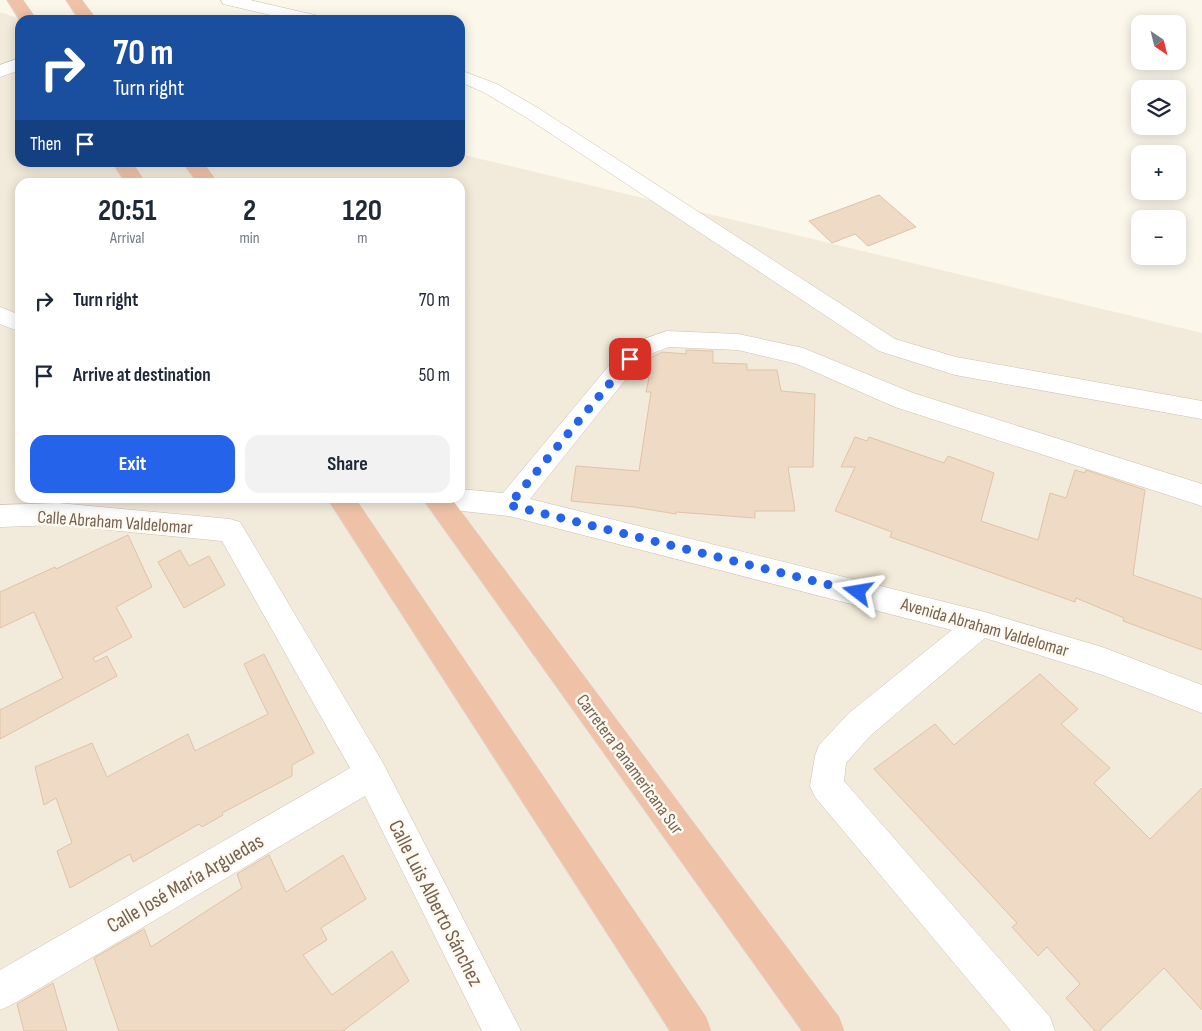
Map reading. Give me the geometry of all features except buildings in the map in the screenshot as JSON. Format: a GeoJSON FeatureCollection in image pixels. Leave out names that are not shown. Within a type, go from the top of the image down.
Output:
{"type":"FeatureCollection","features":[{"type":"Feature","properties":{"kind":"highway"},"geometry":{"type":"LineString","coordinates":[[15,0],[25,15]]}},
{"type":"Feature","properties":{"kind":"highway"},"geometry":{"type":"LineString","coordinates":[[74,0],[84,15]]}},
{"type":"Feature","properties":{"kind":"highway"},"geometry":{"type":"LineString","coordinates":[[125,167],[132,178]]}},
{"type":"Feature","properties":{"kind":"highway"},"geometry":{"type":"LineString","coordinates":[[196,167],[203,178]]}},
{"type":"Feature","properties":{"kind":"highway"},"geometry":{"type":"LineString","coordinates":[[344,503],[692,1031]]}},
{"type":"Feature","properties":{"kind":"highway","name":"Carretera Panamericana Sur"},"geometry":{"type":"LineString","coordinates":[[440,503],[825,1031]]}},
{"type":"Feature","properties":{"kind":"street"},"geometry":{"type":"LineString","coordinates":[[229,0],[292,15]]}},
{"type":"Feature","properties":{"kind":"street"},"geometry":{"type":"LineString","coordinates":[[0,72],[15,65]]}},
{"type":"Feature","properties":{"kind":"street"},"geometry":{"type":"LineString","coordinates":[[465,77],[490,88],[531,112],[887,345],[955,366],[1202,410]]}},
{"type":"Feature","properties":{"kind":"street"},"geometry":{"type":"LineString","coordinates":[[0,315],[15,322]]}},
{"type":"Feature","properties":{"kind":"street"},"geometry":{"type":"LineString","coordinates":[[509,505],[621,368],[640,350],[667,339],[738,342],[802,357],[904,400],[1202,494]]}},
{"type":"Feature","properties":{"kind":"street","name":"Avenida Abraham Valdelomar"},"geometry":{"type":"LineString","coordinates":[[465,500],[509,505],[981,624],[1102,661],[1202,698]]}},
{"type":"Feature","properties":{"kind":"street","name":"Calle Abraham Valdelomar"},"geometry":{"type":"LineString","coordinates":[[0,516],[64,506],[230,530]]}},
{"type":"Feature","properties":{"kind":"street","name":"Calle Luis Alberto Sánchez"},"geometry":{"type":"LineString","coordinates":[[230,530],[371,774],[502,1031]]}},
{"type":"Feature","properties":{"kind":"street"},"geometry":{"type":"LineString","coordinates":[[981,624],[860,724],[831,756],[827,786],[1036,1031]]}},
{"type":"Feature","properties":{"kind":"street","name":"Calle José María Arguedas"},"geometry":{"type":"LineString","coordinates":[[0,991],[371,774]]}},
{"type":"Feature","properties":{"kind":"shaded area"},"geometry":{"type":"Polygon","coordinates":[[[0,12],[15,17],[15,167],[465,167],[465,155],[1202,333],[1202,1031],[0,1031],[0,12]]]}},
{"type":"Feature","properties":{"kind":"route"},"geometry":{"type":"LineString","coordinates":[[630,359],[509,505],[858,592]]}}]}
